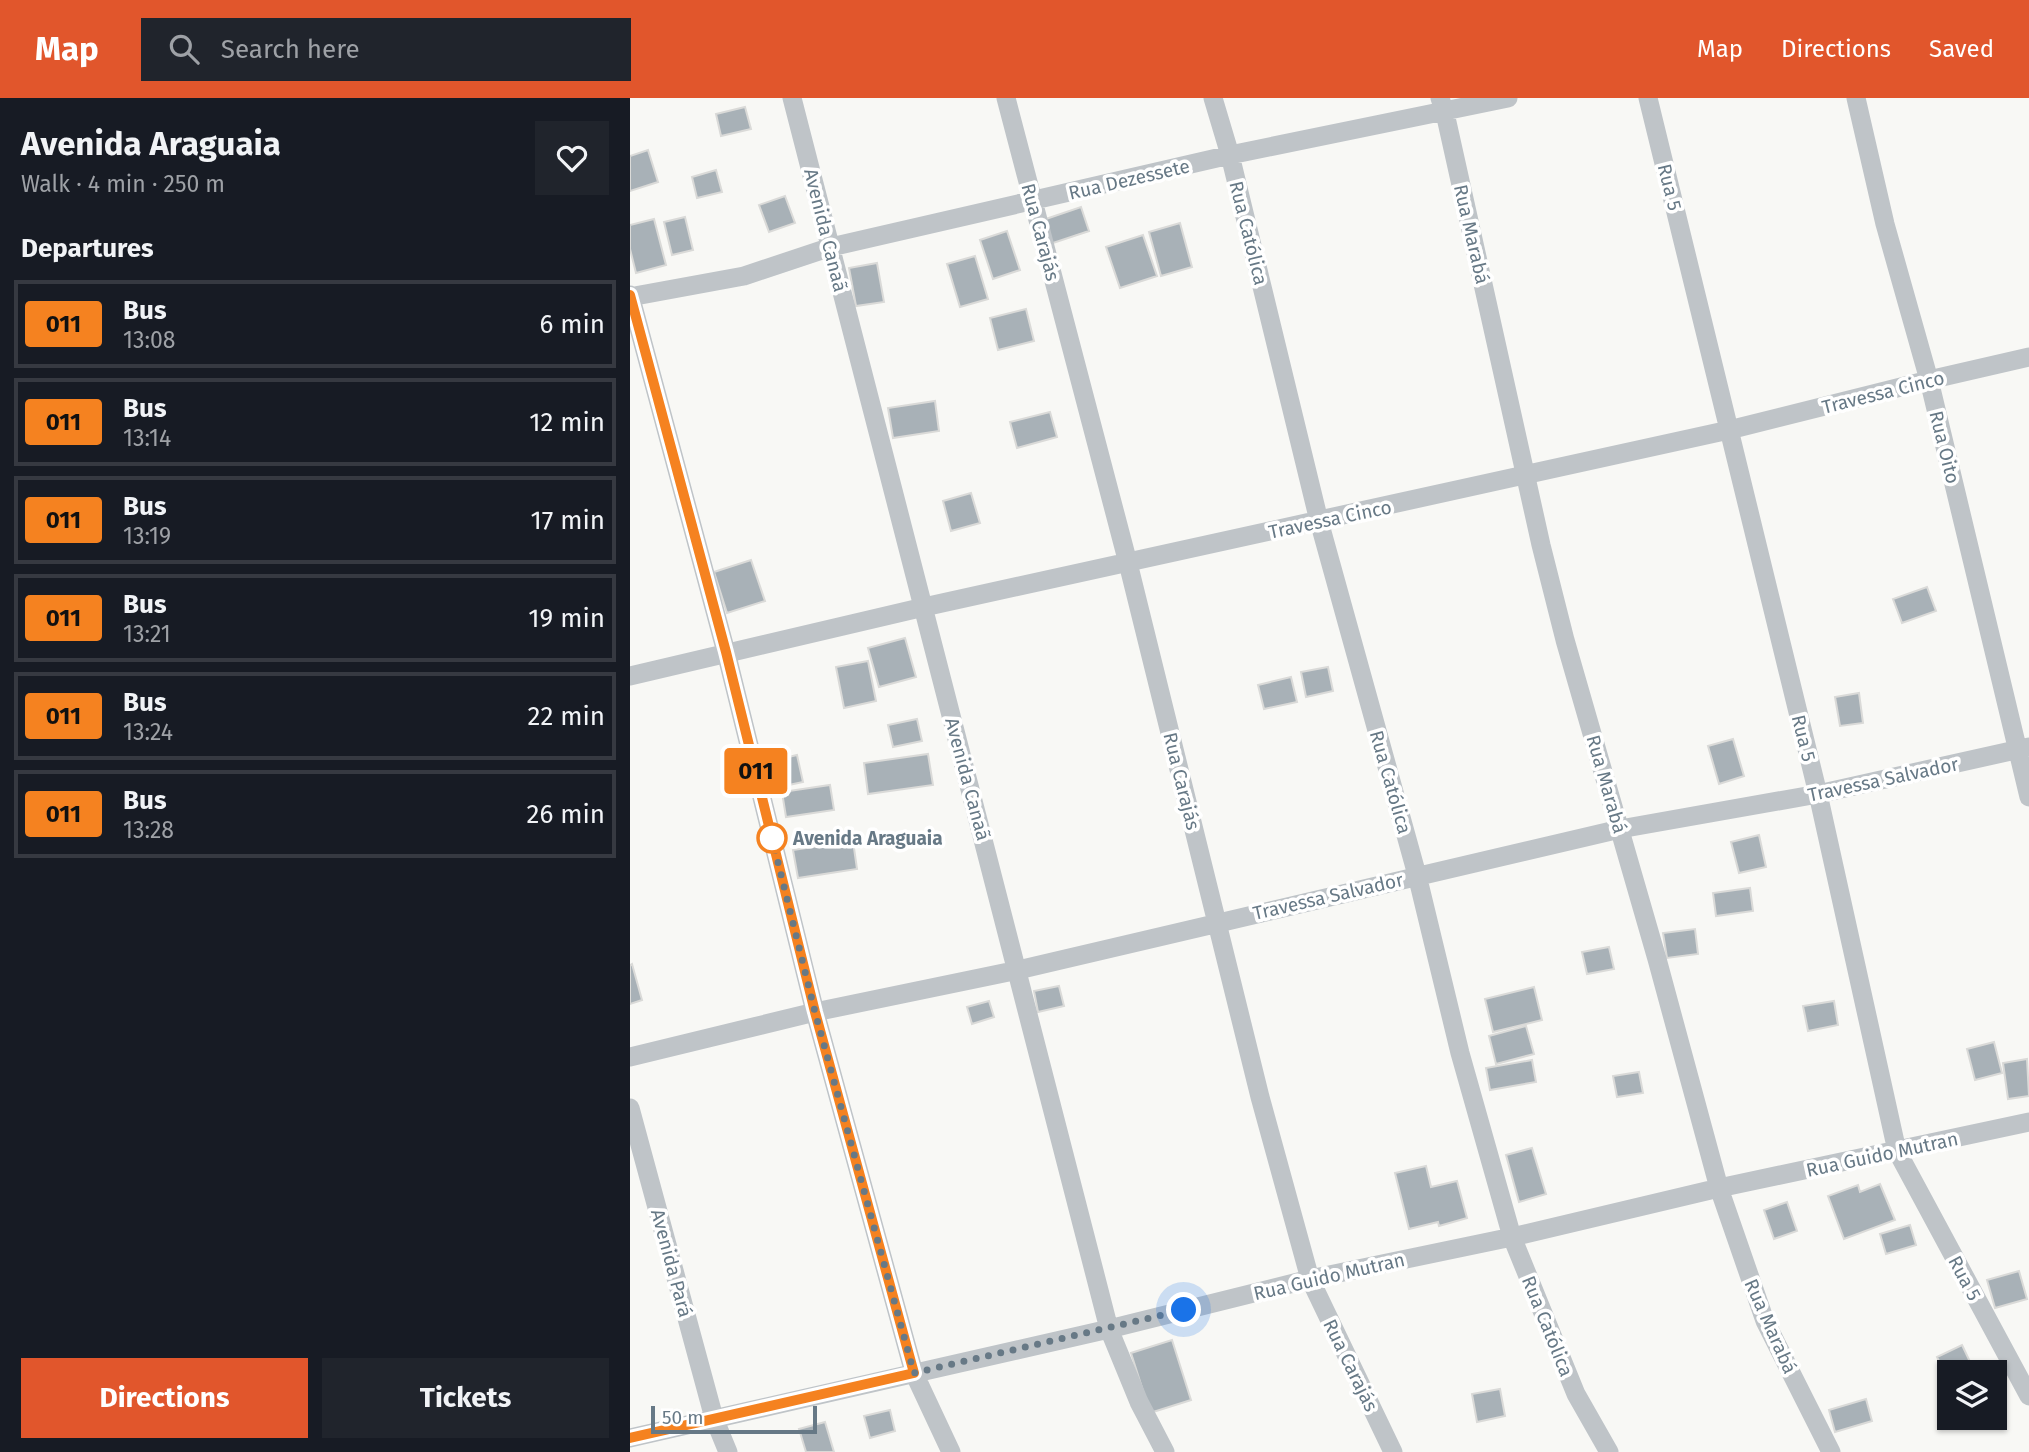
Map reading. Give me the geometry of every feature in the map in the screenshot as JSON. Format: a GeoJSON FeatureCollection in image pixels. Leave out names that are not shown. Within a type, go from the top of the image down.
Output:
{"type":"FeatureCollection","features":[{"type":"Feature","properties":{"kind":"street","name":"Avenida Canaã"},"geometry":{"type":"LineString","coordinates":[[792,98],[1109,1329],[1139,1402],[1165,1452]]}},
{"type":"Feature","properties":{"kind":"street","name":"Rua Carajás"},"geometry":{"type":"LineString","coordinates":[[1006,98],[1128,563],[1260,1097],[1310,1279],[1393,1452]]}},
{"type":"Feature","properties":{"kind":"street","name":"Rua Católica"},"geometry":{"type":"LineString","coordinates":[[1213,98],[1230,155],[1319,521],[1418,875],[1460,1053],[1512,1237],[1576,1394],[1609,1452]]}},
{"type":"Feature","properties":{"kind":"street","name":"Rua Dezessete"},"geometry":{"type":"LineString","coordinates":[[630,296],[744,276],[831,247],[1443,105],[1508,98]]}},
{"type":"Feature","properties":{"kind":"street","name":"Rua 5"},"geometry":{"type":"LineString","coordinates":[[1648,98],[1818,794],[1898,1151],[2029,1396]]}},
{"type":"Feature","properties":{"kind":"street","name":"Rua Oito"},"geometry":{"type":"LineString","coordinates":[[1856,98],[1885,223],[1929,380],[2024,748],[2029,797]]}},
{"type":"Feature","properties":{"kind":"street","name":"Rua Marabá"},"geometry":{"type":"LineString","coordinates":[[1443,105],[1565,640],[1719,1188],[1765,1321],[1831,1452]]}},
{"type":"Feature","properties":{"kind":"street"},"geometry":{"type":"LineString","coordinates":[[630,296],[726,652],[815,1012],[914,1373],[951,1452]]}},
{"type":"Feature","properties":{"kind":"street","name":"Travessa Cinco"},"geometry":{"type":"LineString","coordinates":[[630,676],[924,607],[1729,430],[2029,357]]}},
{"type":"Feature","properties":{"kind":"street","name":"Travessa Salvador"},"geometry":{"type":"LineString","coordinates":[[630,1057],[815,1012],[1018,970],[1620,829],[1818,794],[2024,748]]}},
{"type":"Feature","properties":{"kind":"street","name":"Avenida Pará"},"geometry":{"type":"LineString","coordinates":[[630,1108],[713,1418],[729,1452]]}},
{"type":"Feature","properties":{"kind":"street","name":"Rua Guido Mutran"},"geometry":{"type":"LineString","coordinates":[[630,1438],[1109,1329],[1310,1279],[2029,1122]]}},
{"type":"Feature","properties":{"kind":"building"},"geometry":{"type":"Polygon","coordinates":[[[745,107],[751,129],[721,136],[716,114],[745,107]]]}},
{"type":"Feature","properties":{"kind":"building"},"geometry":{"type":"Polygon","coordinates":[[[648,150],[658,182],[630,191],[630,156],[648,150]]]}},
{"type":"Feature","properties":{"kind":"building"},"geometry":{"type":"Polygon","coordinates":[[[716,170],[722,192],[697,198],[692,177],[716,170]]]}},
{"type":"Feature","properties":{"kind":"building"},"geometry":{"type":"Polygon","coordinates":[[[785,196],[795,223],[769,232],[759,205],[785,196]]]}},
{"type":"Feature","properties":{"kind":"building"},"geometry":{"type":"Polygon","coordinates":[[[1081,207],[1089,231],[1050,244],[1043,220],[1081,207]]]}},
{"type":"Feature","properties":{"kind":"building"},"geometry":{"type":"Polygon","coordinates":[[[685,217],[693,250],[672,255],[664,222],[685,217]]]}},
{"type":"Feature","properties":{"kind":"building"},"geometry":{"type":"Polygon","coordinates":[[[654,219],[666,265],[636,273],[630,249],[630,225],[654,219]]]}},
{"type":"Feature","properties":{"kind":"building"},"geometry":{"type":"Polygon","coordinates":[[[1180,223],[1192,267],[1161,276],[1149,232],[1180,223]]]}},
{"type":"Feature","properties":{"kind":"building"},"geometry":{"type":"Polygon","coordinates":[[[1007,231],[1020,270],[993,279],[980,240],[1007,231]]]}},
{"type":"Feature","properties":{"kind":"building"},"geometry":{"type":"Polygon","coordinates":[[[1143,235],[1157,276],[1120,288],[1106,247],[1143,235]]]}},
{"type":"Feature","properties":{"kind":"building"},"geometry":{"type":"Polygon","coordinates":[[[975,256],[988,299],[960,307],[947,264],[975,256]]]}},
{"type":"Feature","properties":{"kind":"building"},"geometry":{"type":"Polygon","coordinates":[[[877,263],[884,302],[856,306],[849,268],[877,263]]]}},
{"type":"Feature","properties":{"kind":"building"},"geometry":{"type":"Polygon","coordinates":[[[1026,309],[1034,341],[998,350],[990,318],[1026,309]]]}},
{"type":"Feature","properties":{"kind":"building"},"geometry":{"type":"Polygon","coordinates":[[[935,401],[939,431],[893,438],[888,408],[935,401]]]}},
{"type":"Feature","properties":{"kind":"building"},"geometry":{"type":"Polygon","coordinates":[[[1050,412],[1057,437],[1017,448],[1010,422],[1050,412]]]}},
{"type":"Feature","properties":{"kind":"building"},"geometry":{"type":"Polygon","coordinates":[[[971,493],[980,523],[951,531],[943,501],[971,493]]]}},
{"type":"Feature","properties":{"kind":"building"},"geometry":{"type":"Polygon","coordinates":[[[751,560],[765,601],[727,613],[714,572],[751,560]]]}},
{"type":"Feature","properties":{"kind":"building"},"geometry":{"type":"Polygon","coordinates":[[[1927,587],[1936,611],[1902,623],[1893,599],[1927,587]]]}},
{"type":"Feature","properties":{"kind":"building"},"geometry":{"type":"Polygon","coordinates":[[[905,638],[916,677],[879,687],[868,648],[905,638]]]}},
{"type":"Feature","properties":{"kind":"building"},"geometry":{"type":"Polygon","coordinates":[[[868,661],[876,701],[844,708],[836,667],[868,661]]]}},
{"type":"Feature","properties":{"kind":"building"},"geometry":{"type":"Polygon","coordinates":[[[1328,667],[1333,691],[1306,697],[1301,672],[1328,667]]]}},
{"type":"Feature","properties":{"kind":"building"},"geometry":{"type":"Polygon","coordinates":[[[1291,677],[1297,702],[1264,709],[1258,685],[1291,677]]]}},
{"type":"Feature","properties":{"kind":"building"},"geometry":{"type":"Polygon","coordinates":[[[1859,693],[1863,723],[1840,726],[1835,697],[1859,693]]]}},
{"type":"Feature","properties":{"kind":"building"},"geometry":{"type":"Polygon","coordinates":[[[917,719],[922,741],[893,747],[888,725],[917,719]]]}},
{"type":"Feature","properties":{"kind":"building"},"geometry":{"type":"Polygon","coordinates":[[[1733,739],[1744,776],[1719,784],[1708,746],[1733,739]]]}},
{"type":"Feature","properties":{"kind":"building"},"geometry":{"type":"Polygon","coordinates":[[[928,754],[933,785],[868,794],[864,763],[928,754]]]}},
{"type":"Feature","properties":{"kind":"building"},"geometry":{"type":"Polygon","coordinates":[[[797,755],[803,782],[770,789],[763,763],[797,755]]]}},
{"type":"Feature","properties":{"kind":"building"},"geometry":{"type":"Polygon","coordinates":[[[830,785],[834,810],[786,817],[782,792],[830,785]]]}},
{"type":"Feature","properties":{"kind":"building"},"geometry":{"type":"Polygon","coordinates":[[[1759,835],[1766,867],[1739,873],[1731,842],[1759,835]]]}},
{"type":"Feature","properties":{"kind":"building"},"geometry":{"type":"Polygon","coordinates":[[[853,841],[857,869],[798,878],[793,850],[853,841]]]}},
{"type":"Feature","properties":{"kind":"building"},"geometry":{"type":"Polygon","coordinates":[[[1750,888],[1753,911],[1716,916],[1713,893],[1750,888]]]}},
{"type":"Feature","properties":{"kind":"building"},"geometry":{"type":"Polygon","coordinates":[[[1695,929],[1698,954],[1667,958],[1663,933],[1695,929]]]}},
{"type":"Feature","properties":{"kind":"building"},"geometry":{"type":"Polygon","coordinates":[[[1609,947],[1614,969],[1587,974],[1582,952],[1609,947]]]}},
{"type":"Feature","properties":{"kind":"building"},"geometry":{"type":"Polygon","coordinates":[[[632,964],[642,1000],[630,1004],[630,965],[632,964]]]}},
{"type":"Feature","properties":{"kind":"building"},"geometry":{"type":"Polygon","coordinates":[[[1059,986],[1064,1006],[1038,1012],[1034,991],[1059,986]]]}},
{"type":"Feature","properties":{"kind":"building"},"geometry":{"type":"Polygon","coordinates":[[[1534,987],[1542,1020],[1493,1032],[1485,999],[1534,987]]]}},
{"type":"Feature","properties":{"kind":"building"},"geometry":{"type":"Polygon","coordinates":[[[989,1001],[994,1017],[972,1024],[967,1007],[989,1001]]]}},
{"type":"Feature","properties":{"kind":"building"},"geometry":{"type":"Polygon","coordinates":[[[1834,1001],[1838,1025],[1808,1031],[1803,1006],[1834,1001]]]}},
{"type":"Feature","properties":{"kind":"building"},"geometry":{"type":"Polygon","coordinates":[[[1526,1026],[1534,1054],[1496,1064],[1489,1036],[1526,1026]]]}},
{"type":"Feature","properties":{"kind":"building"},"geometry":{"type":"Polygon","coordinates":[[[1994,1042],[2002,1073],[1975,1080],[1967,1049],[1994,1042]]]}},
{"type":"Feature","properties":{"kind":"building"},"geometry":{"type":"Polygon","coordinates":[[[2027,1059],[2029,1096],[2008,1099],[2003,1063],[2027,1059]]]}},
{"type":"Feature","properties":{"kind":"building"},"geometry":{"type":"Polygon","coordinates":[[[1532,1060],[1536,1082],[1490,1090],[1486,1068],[1532,1060]]]}},
{"type":"Feature","properties":{"kind":"building"},"geometry":{"type":"Polygon","coordinates":[[[1639,1072],[1643,1093],[1617,1097],[1613,1076],[1639,1072]]]}},
{"type":"Feature","properties":{"kind":"building"},"geometry":{"type":"Polygon","coordinates":[[[1532,1148],[1546,1194],[1519,1202],[1506,1155],[1532,1148]]]}},
{"type":"Feature","properties":{"kind":"building"},"geometry":{"type":"Polygon","coordinates":[[[1426,1166],[1431,1187],[1457,1181],[1467,1218],[1439,1226],[1438,1222],[1409,1229],[1395,1173],[1426,1166]]]}},
{"type":"Feature","properties":{"kind":"building"},"geometry":{"type":"Polygon","coordinates":[[[1880,1184],[1895,1220],[1844,1239],[1828,1196],[1858,1185],[1860,1192],[1880,1184]]]}},
{"type":"Feature","properties":{"kind":"building"},"geometry":{"type":"Polygon","coordinates":[[[1787,1202],[1797,1231],[1774,1239],[1764,1210],[1787,1202]]]}},
{"type":"Feature","properties":{"kind":"building"},"geometry":{"type":"Polygon","coordinates":[[[1910,1225],[1916,1245],[1886,1254],[1880,1234],[1910,1225]]]}},
{"type":"Feature","properties":{"kind":"building"},"geometry":{"type":"Polygon","coordinates":[[[2019,1271],[2027,1299],[1995,1308],[1987,1280],[2019,1271]]]}},
{"type":"Feature","properties":{"kind":"building"},"geometry":{"type":"Polygon","coordinates":[[[1172,1340],[1191,1400],[1150,1413],[1131,1353],[1172,1340]]]}},
{"type":"Feature","properties":{"kind":"building"},"geometry":{"type":"Polygon","coordinates":[[[1962,1345],[1969,1360],[1938,1360],[1937,1357],[1962,1345]]]}},
{"type":"Feature","properties":{"kind":"building"},"geometry":{"type":"Polygon","coordinates":[[[1500,1389],[1505,1416],[1477,1422],[1472,1394],[1500,1389]]]}},
{"type":"Feature","properties":{"kind":"building"},"geometry":{"type":"Polygon","coordinates":[[[1866,1399],[1872,1421],[1835,1432],[1829,1410],[1866,1399]]]}},
{"type":"Feature","properties":{"kind":"building"},"geometry":{"type":"Polygon","coordinates":[[[890,1410],[895,1431],[870,1438],[864,1416],[890,1410]]]}},
{"type":"Feature","properties":{"kind":"building"},"geometry":{"type":"Polygon","coordinates":[[[825,1422],[834,1452],[806,1452],[799,1429],[825,1422]]]}},
{"type":"Feature","properties":{"kind":"bus line","name":"011"},"geometry":{"type":"LineString","coordinates":[[630,295],[726,652],[815,1012],[914,1373],[630,1438]]}},
{"type":"Feature","properties":{"kind":"place","name":"Avenida Araguaia"},"geometry":{"type":"Point","coordinates":[772,838]}},
{"type":"Feature","properties":{"kind":"route"},"geometry":{"type":"LineString","coordinates":[[772,838],[815,1012],[914,1373],[1184,1310]]}}]}
